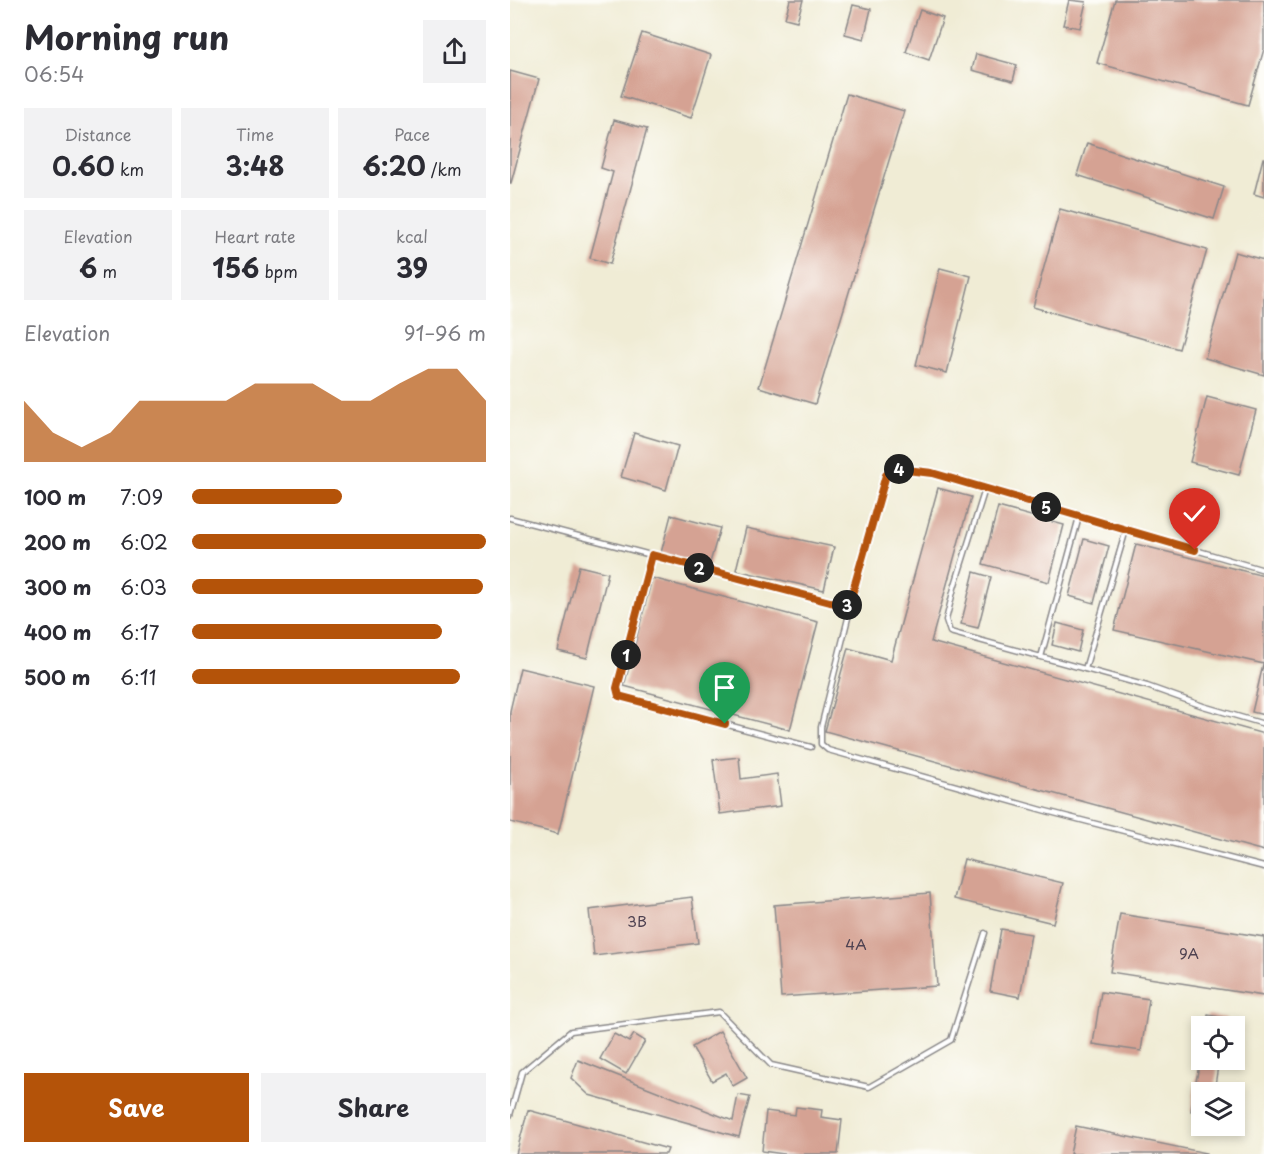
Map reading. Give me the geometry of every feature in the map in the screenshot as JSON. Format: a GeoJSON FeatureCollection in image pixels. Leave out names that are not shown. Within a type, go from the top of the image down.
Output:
{"type":"FeatureCollection","features":[{"type":"Feature","properties":{"kind":"lane"},"geometry":{"type":"LineString","coordinates":[[1264,570],[932,473],[898,469],[886,475],[849,605],[849,614],[821,727],[821,744],[828,750],[1046,811],[1264,867]]}},
{"type":"Feature","properties":{"kind":"lane"},"geometry":{"type":"LineString","coordinates":[[985,489],[946,620],[950,632],[1147,686],[1264,724]]}},
{"type":"Feature","properties":{"kind":"lane"},"geometry":{"type":"LineString","coordinates":[[1041,657],[1079,517]]}},
{"type":"Feature","properties":{"kind":"lane"},"geometry":{"type":"LineString","coordinates":[[510,518],[830,602],[849,605]]}},
{"type":"Feature","properties":{"kind":"lane"},"geometry":{"type":"LineString","coordinates":[[1085,669],[1126,530]]}},
{"type":"Feature","properties":{"kind":"lane"},"geometry":{"type":"LineString","coordinates":[[652,555],[617,688],[619,696],[811,747]]}},
{"type":"Feature","properties":{"kind":"lane"},"geometry":{"type":"LineString","coordinates":[[510,1116],[522,1072],[571,1031],[719,1012],[771,1065],[869,1087],[951,1040],[985,933]]}},
{"type":"Feature","properties":{"kind":"building"},"geometry":{"type":"Polygon","coordinates":[[[790,0],[803,0],[797,21],[785,18],[790,0]]]}},
{"type":"Feature","properties":{"kind":"building"},"geometry":{"type":"Polygon","coordinates":[[[1069,0],[1086,2],[1080,28],[1063,25],[1069,0]]]}},
{"type":"Feature","properties":{"kind":"building"},"geometry":{"type":"Polygon","coordinates":[[[1115,0],[1264,0],[1264,49],[1248,105],[1097,63],[1115,0]]]}},
{"type":"Feature","properties":{"kind":"building"},"geometry":{"type":"Polygon","coordinates":[[[853,5],[871,9],[864,39],[845,34],[853,5]]]}},
{"type":"Feature","properties":{"kind":"building"},"geometry":{"type":"Polygon","coordinates":[[[920,10],[943,18],[929,60],[906,52],[920,10]]]}},
{"type":"Feature","properties":{"kind":"building"},"geometry":{"type":"Polygon","coordinates":[[[642,33],[711,55],[691,118],[621,96],[642,33]]]}},
{"type":"Feature","properties":{"kind":"building"},"geometry":{"type":"Polygon","coordinates":[[[976,54],[1017,65],[1013,81],[972,70],[976,54]]]}},
{"type":"Feature","properties":{"kind":"building"},"geometry":{"type":"Polygon","coordinates":[[[510,71],[539,79],[511,183],[510,183],[510,71]]]}},
{"type":"Feature","properties":{"kind":"building"},"geometry":{"type":"Polygon","coordinates":[[[847,94],[904,111],[815,404],[759,387],[847,94]]]}},
{"type":"Feature","properties":{"kind":"building"},"geometry":{"type":"Polygon","coordinates":[[[614,120],[647,129],[610,264],[590,258],[613,172],[601,168],[614,120]]]}},
{"type":"Feature","properties":{"kind":"building"},"geometry":{"type":"Polygon","coordinates":[[[1087,143],[1224,187],[1214,219],[1077,175],[1087,143]]]}},
{"type":"Feature","properties":{"kind":"building"},"geometry":{"type":"Polygon","coordinates":[[[1264,158],[1264,197],[1254,194],[1264,158]]]}},
{"type":"Feature","properties":{"kind":"building"},"geometry":{"type":"Polygon","coordinates":[[[1060,209],[1207,250],[1179,349],[1033,307],[1060,209]]]}},
{"type":"Feature","properties":{"kind":"building"},"geometry":{"type":"Polygon","coordinates":[[[1235,252],[1264,260],[1264,375],[1205,358],[1235,252]]]}},
{"type":"Feature","properties":{"kind":"building"},"geometry":{"type":"Polygon","coordinates":[[[940,268],[971,276],[947,373],[916,365],[940,268]]]}},
{"type":"Feature","properties":{"kind":"building"},"geometry":{"type":"Polygon","coordinates":[[[1207,397],[1256,410],[1239,475],[1190,462],[1207,397]]]}},
{"type":"Feature","properties":{"kind":"building"},"geometry":{"type":"Polygon","coordinates":[[[634,433],[678,446],[666,490],[621,477],[634,433]]]}},
{"type":"Feature","properties":{"kind":"building"},"geometry":{"type":"Polygon","coordinates":[[[938,488],[971,497],[931,642],[1264,734],[1264,851],[825,731],[848,648],[891,660],[938,488]]]}},
{"type":"Feature","properties":{"kind":"building"},"geometry":{"type":"Polygon","coordinates":[[[998,507],[1064,525],[1049,582],[983,564],[998,507]]]}},
{"type":"Feature","properties":{"kind":"building"},"geometry":{"type":"Polygon","coordinates":[[[671,515],[720,528],[709,566],[661,553],[671,515]]]}},
{"type":"Feature","properties":{"kind":"building"},"geometry":{"type":"Polygon","coordinates":[[[746,528],[834,547],[824,590],[736,570],[746,528]]]}},
{"type":"Feature","properties":{"kind":"building"},"geometry":{"type":"Polygon","coordinates":[[[1084,539],[1109,546],[1094,603],[1069,596],[1084,539]]]}},
{"type":"Feature","properties":{"kind":"building"},"geometry":{"type":"Polygon","coordinates":[[[1136,544],[1264,576],[1264,664],[1114,630],[1136,544]]]}},
{"type":"Feature","properties":{"kind":"building"},"geometry":{"type":"Polygon","coordinates":[[[579,566],[608,573],[587,658],[558,651],[579,566]]]}},
{"type":"Feature","properties":{"kind":"building"},"geometry":{"type":"Polygon","coordinates":[[[974,572],[991,577],[978,628],[961,624],[974,572]]]}},
{"type":"Feature","properties":{"kind":"building"},"geometry":{"type":"Polygon","coordinates":[[[652,578],[818,622],[790,730],[624,686],[652,578]]]}},
{"type":"Feature","properties":{"kind":"building"},"geometry":{"type":"Polygon","coordinates":[[[1057,623],[1083,630],[1078,652],[1052,645],[1057,623]]]}},
{"type":"Feature","properties":{"kind":"building"},"geometry":{"type":"Polygon","coordinates":[[[1264,665],[1264,715],[1252,712],[1264,665]]]}},
{"type":"Feature","properties":{"kind":"building"},"geometry":{"type":"Polygon","coordinates":[[[520,668],[594,686],[558,834],[510,822],[510,711],[520,668]]]}},
{"type":"Feature","properties":{"kind":"building"},"geometry":{"type":"Polygon","coordinates":[[[739,757],[741,779],[777,774],[781,806],[720,814],[713,760],[739,757]]]}},
{"type":"Feature","properties":{"kind":"building"},"geometry":{"type":"Polygon","coordinates":[[[964,859],[1063,883],[1053,923],[954,899],[964,859]]]}},
{"type":"Feature","properties":{"kind":"building"},"geometry":{"type":"Polygon","coordinates":[[[930,893],[937,986],[781,997],[774,905],[930,893]]]}},
{"type":"Feature","properties":{"kind":"building"},"geometry":{"type":"Polygon","coordinates":[[[692,897],[698,943],[594,956],[589,910],[692,897]]]}},
{"type":"Feature","properties":{"kind":"building"},"geometry":{"type":"Polygon","coordinates":[[[1120,914],[1264,937],[1264,996],[1110,972],[1120,914]]]}},
{"type":"Feature","properties":{"kind":"building"},"geometry":{"type":"Polygon","coordinates":[[[1001,929],[1031,934],[1020,997],[990,991],[1001,929]]]}},
{"type":"Feature","properties":{"kind":"building"},"geometry":{"type":"Polygon","coordinates":[[[1101,992],[1149,999],[1141,1051],[1093,1044],[1101,992]]]}},
{"type":"Feature","properties":{"kind":"building"},"geometry":{"type":"Polygon","coordinates":[[[720,1031],[747,1078],[733,1086],[726,1073],[712,1081],[692,1047],[720,1031]]]}},
{"type":"Feature","properties":{"kind":"building"},"geometry":{"type":"Polygon","coordinates":[[[614,1034],[629,1042],[634,1034],[645,1041],[626,1074],[600,1059],[614,1034]]]}},
{"type":"Feature","properties":{"kind":"building"},"geometry":{"type":"Polygon","coordinates":[[[578,1060],[733,1121],[738,1095],[750,1097],[739,1137],[589,1095],[571,1078],[578,1060]]]}},
{"type":"Feature","properties":{"kind":"building"},"geometry":{"type":"Polygon","coordinates":[[[1198,1070],[1217,1070],[1216,1082],[1196,1082],[1198,1070]]]}},
{"type":"Feature","properties":{"kind":"building"},"geometry":{"type":"Polygon","coordinates":[[[796,1107],[822,1110],[821,1117],[842,1120],[838,1154],[784,1154],[762,1151],[766,1111],[795,1115],[796,1107]]]}},
{"type":"Feature","properties":{"kind":"building"},"geometry":{"type":"Polygon","coordinates":[[[528,1110],[668,1149],[666,1154],[516,1154],[528,1110]]]}},
{"type":"Feature","properties":{"kind":"building"},"geometry":{"type":"Polygon","coordinates":[[[1076,1126],[1206,1153],[1206,1154],[1070,1154],[1076,1126]]]}},
{"type":"Feature","properties":{"kind":"route"},"geometry":{"type":"LineString","coordinates":[[725,724],[619,696],[617,688],[652,555],[849,605],[886,475],[898,469],[932,473],[1195,550]]}}]}
